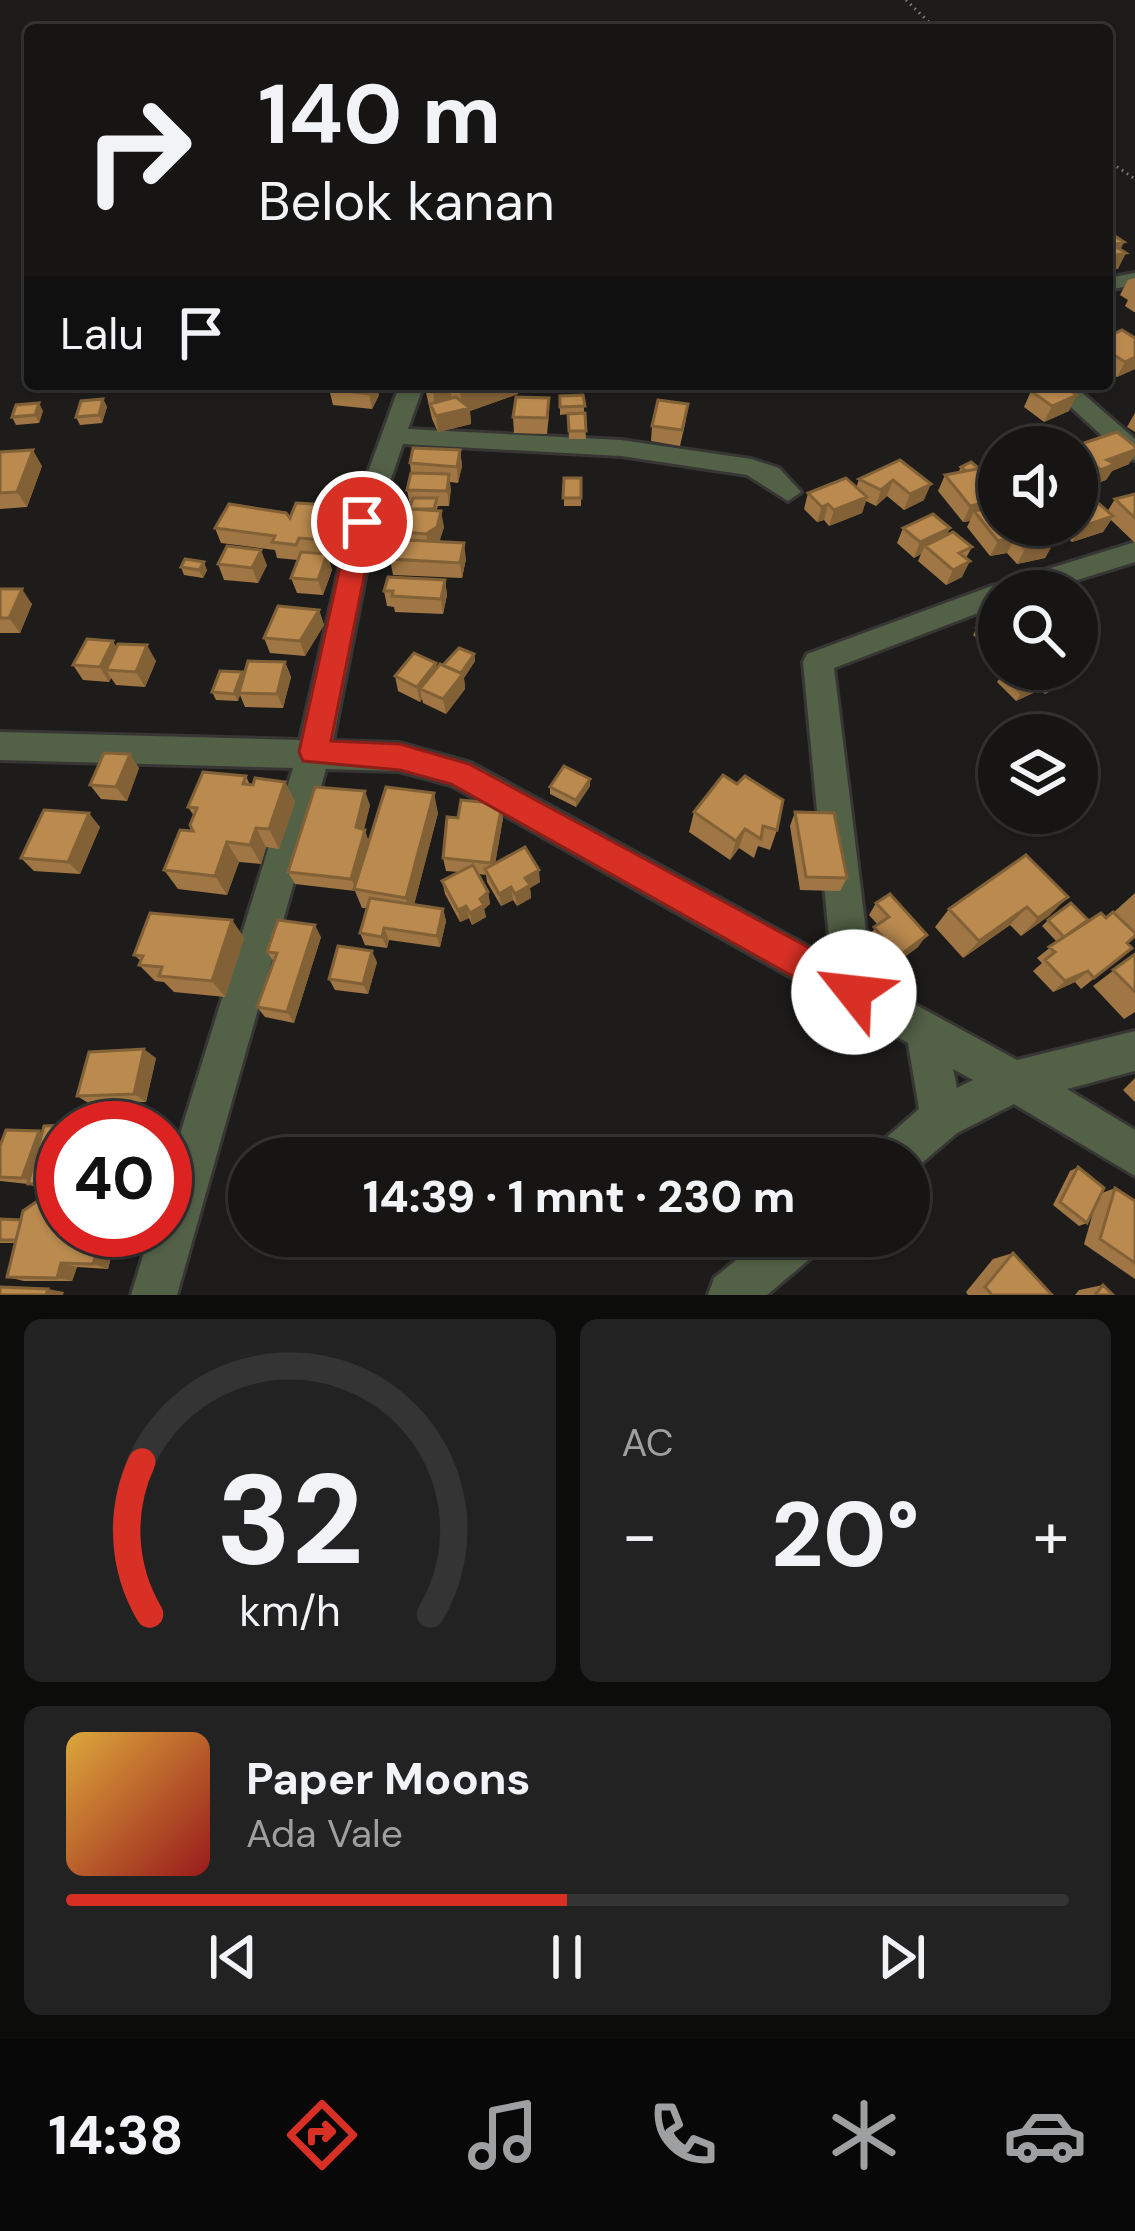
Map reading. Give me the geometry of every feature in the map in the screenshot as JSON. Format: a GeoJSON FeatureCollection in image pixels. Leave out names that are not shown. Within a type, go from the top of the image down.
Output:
{"type":"FeatureCollection","features":[{"type":"Feature","properties":{"kind":"street"},"geometry":{"type":"LineString","coordinates":[[154,1295],[314,752],[362,522],[410,390]]}},
{"type":"Feature","properties":{"kind":"street"},"geometry":{"type":"LineString","coordinates":[[1065,390],[1135,452]]}},
{"type":"Feature","properties":{"kind":"street"},"geometry":{"type":"LineString","coordinates":[[392,436],[645,451],[751,467],[770,474],[788,492]]}},
{"type":"Feature","properties":{"kind":"street"},"geometry":{"type":"LineString","coordinates":[[1076,570],[1135,552]]}},
{"type":"Feature","properties":{"kind":"street"},"geometry":{"type":"LineString","coordinates":[[854,992],[818,662],[978,602]]}},
{"type":"Feature","properties":{"kind":"street"},"geometry":{"type":"LineString","coordinates":[[0,746],[400,757],[459,773],[1015,1081],[1135,1154]]}},
{"type":"Feature","properties":{"kind":"street"},"geometry":{"type":"LineString","coordinates":[[926,1032],[942,1118]]}},
{"type":"Feature","properties":{"kind":"street"},"geometry":{"type":"LineString","coordinates":[[920,1137],[942,1118],[1015,1081],[1135,1051]]}},
{"type":"Feature","properties":{"kind":"street"},"geometry":{"type":"LineString","coordinates":[[731,1295],[777,1257]]}},
{"type":"Feature","properties":{"kind":"path"},"geometry":{"type":"LineString","coordinates":[[906,0],[931,24]]}},
{"type":"Feature","properties":{"kind":"building"},"geometry":{"type":"Polygon","coordinates":[[[1122,330],[1135,338],[1135,357],[1125,362],[1113,355],[1113,334],[1122,330]]]}},
{"type":"Feature","properties":{"kind":"building"},"geometry":{"type":"Polygon","coordinates":[[[1069,390],[1077,395],[1052,406],[1031,391],[1069,390]]]}},
{"type":"Feature","properties":{"kind":"building"},"geometry":{"type":"Polygon","coordinates":[[[583,395],[585,406],[560,407],[560,396],[583,395]]]}},
{"type":"Feature","properties":{"kind":"building"},"geometry":{"type":"Polygon","coordinates":[[[456,397],[470,408],[436,416],[430,404],[456,397]]]}},
{"type":"Feature","properties":{"kind":"building"},"geometry":{"type":"Polygon","coordinates":[[[516,397],[549,398],[547,418],[513,417],[516,397]]]}},
{"type":"Feature","properties":{"kind":"building"},"geometry":{"type":"Polygon","coordinates":[[[103,399],[99,415],[76,417],[81,401],[103,399]]]}},
{"type":"Feature","properties":{"kind":"building"},"geometry":{"type":"Polygon","coordinates":[[[658,400],[688,404],[682,430],[652,426],[658,400]]]}},
{"type":"Feature","properties":{"kind":"building"},"geometry":{"type":"Polygon","coordinates":[[[39,403],[35,415],[12,417],[16,405],[39,403]]]}},
{"type":"Feature","properties":{"kind":"building"},"geometry":{"type":"Polygon","coordinates":[[[585,413],[586,431],[569,431],[568,414],[585,413]]]}},
{"type":"Feature","properties":{"kind":"building"},"geometry":{"type":"Polygon","coordinates":[[[1117,432],[1135,450],[1107,460],[1115,464],[1101,470],[1098,438],[1117,432]]]}},
{"type":"Feature","properties":{"kind":"building"},"geometry":{"type":"Polygon","coordinates":[[[413,448],[460,450],[457,467],[410,463],[413,448]]]}},
{"type":"Feature","properties":{"kind":"building"},"geometry":{"type":"Polygon","coordinates":[[[33,450],[17,492],[0,493],[0,452],[33,450]]]}},
{"type":"Feature","properties":{"kind":"building"},"geometry":{"type":"Polygon","coordinates":[[[900,460],[931,484],[910,494],[893,480],[881,490],[859,479],[900,460]]]}},
{"type":"Feature","properties":{"kind":"building"},"geometry":{"type":"Polygon","coordinates":[[[977,469],[978,504],[970,506],[945,475],[977,469]]]}},
{"type":"Feature","properties":{"kind":"building"},"geometry":{"type":"Polygon","coordinates":[[[411,473],[449,474],[447,491],[407,490],[411,473]]]}},
{"type":"Feature","properties":{"kind":"building"},"geometry":{"type":"Polygon","coordinates":[[[564,478],[581,478],[581,498],[563,498],[564,478]]]}},
{"type":"Feature","properties":{"kind":"building"},"geometry":{"type":"Polygon","coordinates":[[[846,478],[867,497],[834,510],[828,504],[822,507],[808,493],[846,478]]]}},
{"type":"Feature","properties":{"kind":"building"},"geometry":{"type":"Polygon","coordinates":[[[1135,494],[1135,518],[1115,499],[1135,494]]]}},
{"type":"Feature","properties":{"kind":"building"},"geometry":{"type":"Polygon","coordinates":[[[413,498],[437,498],[434,509],[410,509],[408,513],[413,498]]]}},
{"type":"Feature","properties":{"kind":"building"},"geometry":{"type":"Polygon","coordinates":[[[296,503],[349,506],[336,521],[345,521],[337,541],[299,538],[296,545],[272,542],[275,536],[215,528],[229,504],[286,513],[290,518],[296,503]]]}},
{"type":"Feature","properties":{"kind":"building"},"geometry":{"type":"Polygon","coordinates":[[[1098,503],[1113,516],[1098,521],[1098,503]]]}},
{"type":"Feature","properties":{"kind":"building"},"geometry":{"type":"Polygon","coordinates":[[[410,509],[441,511],[437,527],[426,534],[403,532],[410,509]]]}},
{"type":"Feature","properties":{"kind":"building"},"geometry":{"type":"Polygon","coordinates":[[[933,514],[950,528],[920,542],[903,528],[933,514]]]}},
{"type":"Feature","properties":{"kind":"building"},"geometry":{"type":"Polygon","coordinates":[[[953,532],[972,547],[959,553],[970,561],[953,570],[925,546],[953,532]]]}},
{"type":"Feature","properties":{"kind":"building"},"geometry":{"type":"Polygon","coordinates":[[[406,540],[464,543],[460,563],[390,559],[392,548],[404,549],[406,540]]]}},
{"type":"Feature","properties":{"kind":"building"},"geometry":{"type":"Polygon","coordinates":[[[227,546],[261,550],[252,568],[218,564],[227,546]]]}},
{"type":"Feature","properties":{"kind":"building"},"geometry":{"type":"Polygon","coordinates":[[[301,552],[327,554],[318,580],[291,578],[301,552]]]}},
{"type":"Feature","properties":{"kind":"building"},"geometry":{"type":"Polygon","coordinates":[[[185,559],[204,562],[199,570],[181,567],[185,559]]]}},
{"type":"Feature","properties":{"kind":"building"},"geometry":{"type":"Polygon","coordinates":[[[388,577],[445,580],[441,599],[392,596],[393,591],[384,591],[388,577]]]}},
{"type":"Feature","properties":{"kind":"building"},"geometry":{"type":"Polygon","coordinates":[[[0,589],[22,589],[9,618],[0,618],[0,589]]]}},
{"type":"Feature","properties":{"kind":"building"},"geometry":{"type":"Polygon","coordinates":[[[278,606],[319,610],[300,641],[264,638],[278,606]]]}},
{"type":"Feature","properties":{"kind":"building"},"geometry":{"type":"Polygon","coordinates":[[[87,639],[113,641],[100,667],[73,665],[87,639]]]}},
{"type":"Feature","properties":{"kind":"building"},"geometry":{"type":"Polygon","coordinates":[[[118,644],[147,645],[136,672],[106,670],[118,644]]]}},
{"type":"Feature","properties":{"kind":"building"},"geometry":{"type":"Polygon","coordinates":[[[459,648],[474,654],[461,673],[443,665],[459,648]]]}},
{"type":"Feature","properties":{"kind":"building"},"geometry":{"type":"Polygon","coordinates":[[[414,653],[436,663],[417,687],[395,676],[414,653]]]}},
{"type":"Feature","properties":{"kind":"building"},"geometry":{"type":"Polygon","coordinates":[[[248,661],[285,662],[277,694],[239,693],[248,661]]]}},
{"type":"Feature","properties":{"kind":"building"},"geometry":{"type":"Polygon","coordinates":[[[440,664],[463,674],[443,699],[420,689],[440,664]]]}},
{"type":"Feature","properties":{"kind":"building"},"geometry":{"type":"Polygon","coordinates":[[[220,671],[242,672],[234,694],[212,692],[220,671]]]}},
{"type":"Feature","properties":{"kind":"building"},"geometry":{"type":"Polygon","coordinates":[[[104,753],[130,754],[116,787],[90,785],[104,753]]]}},
{"type":"Feature","properties":{"kind":"building"},"geometry":{"type":"Polygon","coordinates":[[[564,766],[590,779],[576,800],[550,787],[564,766]]]}},
{"type":"Feature","properties":{"kind":"building"},"geometry":{"type":"Polygon","coordinates":[[[203,772],[246,776],[243,784],[253,785],[255,778],[285,782],[269,829],[256,828],[250,845],[227,842],[215,876],[164,870],[180,830],[193,831],[190,825],[197,808],[188,807],[203,772]]]}},
{"type":"Feature","properties":{"kind":"building"},"geometry":{"type":"Polygon","coordinates":[[[723,775],[737,784],[745,776],[783,800],[777,830],[763,826],[761,839],[745,829],[736,841],[694,812],[723,775]]]}},
{"type":"Feature","properties":{"kind":"building"},"geometry":{"type":"Polygon","coordinates":[[[315,787],[365,791],[356,827],[365,830],[351,879],[288,872],[315,787]]]}},
{"type":"Feature","properties":{"kind":"building"},"geometry":{"type":"Polygon","coordinates":[[[386,787],[434,793],[406,898],[354,889],[386,787]]]}},
{"type":"Feature","properties":{"kind":"building"},"geometry":{"type":"Polygon","coordinates":[[[461,800],[502,804],[491,863],[443,858],[447,817],[458,818],[461,800]]]}},
{"type":"Feature","properties":{"kind":"building"},"geometry":{"type":"Polygon","coordinates":[[[44,810],[89,813],[68,862],[21,858],[44,810]]]}},
{"type":"Feature","properties":{"kind":"building"},"geometry":{"type":"Polygon","coordinates":[[[795,812],[834,813],[847,878],[806,877],[795,812]]]}},
{"type":"Feature","properties":{"kind":"building"},"geometry":{"type":"Polygon","coordinates":[[[525,847],[539,870],[525,878],[530,885],[515,894],[511,887],[499,894],[485,869],[525,847]]]}},
{"type":"Feature","properties":{"kind":"building"},"geometry":{"type":"Polygon","coordinates":[[[1026,855],[1068,897],[1038,918],[1027,907],[979,941],[949,909],[1026,855]]]}},
{"type":"Feature","properties":{"kind":"building"},"geometry":{"type":"Polygon","coordinates":[[[473,865],[488,892],[480,899],[484,905],[470,913],[466,906],[458,910],[442,881],[473,865]]]}},
{"type":"Feature","properties":{"kind":"building"},"geometry":{"type":"Polygon","coordinates":[[[890,894],[927,935],[899,956],[874,927],[889,917],[876,903],[890,894]]]}},
{"type":"Feature","properties":{"kind":"building"},"geometry":{"type":"Polygon","coordinates":[[[370,898],[443,909],[437,936],[384,928],[382,937],[360,933],[370,898]]]}},
{"type":"Feature","properties":{"kind":"building"},"geometry":{"type":"Polygon","coordinates":[[[1071,903],[1088,920],[1064,937],[1048,920],[1071,903]]]}},
{"type":"Feature","properties":{"kind":"building"},"geometry":{"type":"Polygon","coordinates":[[[1113,912],[1135,933],[1127,943],[1132,948],[1094,978],[1088,971],[1065,981],[1045,960],[1055,952],[1049,947],[1101,913],[1106,918],[1113,912]]]}},
{"type":"Feature","properties":{"kind":"building"},"geometry":{"type":"Polygon","coordinates":[[[150,913],[232,920],[212,981],[159,976],[162,967],[139,965],[143,956],[134,955],[150,913]]]}},
{"type":"Feature","properties":{"kind":"building"},"geometry":{"type":"Polygon","coordinates":[[[278,920],[315,925],[287,1012],[257,1007],[277,953],[267,952],[278,920]]]}},
{"type":"Feature","properties":{"kind":"building"},"geometry":{"type":"Polygon","coordinates":[[[338,946],[372,951],[363,984],[329,979],[338,946]]]}},
{"type":"Feature","properties":{"kind":"building"},"geometry":{"type":"Polygon","coordinates":[[[1135,954],[1135,992],[1113,970],[1135,954]]]}},
{"type":"Feature","properties":{"kind":"building"},"geometry":{"type":"Polygon","coordinates":[[[144,1049],[134,1094],[77,1096],[89,1052],[144,1049]]]}},
{"type":"Feature","properties":{"kind":"building"},"geometry":{"type":"Polygon","coordinates":[[[6,1130],[36,1131],[22,1178],[0,1177],[0,1146],[6,1130]]]}},
{"type":"Feature","properties":{"kind":"building"},"geometry":{"type":"Polygon","coordinates":[[[36,1155],[36,1184],[28,1184],[36,1155]]]}},
{"type":"Feature","properties":{"kind":"building"},"geometry":{"type":"Polygon","coordinates":[[[1078,1167],[1104,1188],[1087,1223],[1060,1202],[1078,1167]]]}},
{"type":"Feature","properties":{"kind":"building"},"geometry":{"type":"Polygon","coordinates":[[[1115,1188],[1135,1201],[1135,1263],[1100,1239],[1115,1188]]]}},
{"type":"Feature","properties":{"kind":"building"},"geometry":{"type":"Polygon","coordinates":[[[36,1202],[36,1257],[95,1257],[93,1264],[61,1263],[57,1278],[7,1277],[23,1211],[36,1202]]]}},
{"type":"Feature","properties":{"kind":"building"},"geometry":{"type":"Polygon","coordinates":[[[0,1219],[21,1220],[16,1240],[0,1240],[0,1219]]]}},
{"type":"Feature","properties":{"kind":"building"},"geometry":{"type":"Polygon","coordinates":[[[1013,1253],[1052,1295],[992,1295],[985,1287],[1013,1253]]]}},
{"type":"Feature","properties":{"kind":"building"},"geometry":{"type":"Polygon","coordinates":[[[0,1287],[48,1289],[46,1295],[0,1295],[0,1287]]]}},
{"type":"Feature","properties":{"kind":"route"},"geometry":{"type":"LineString","coordinates":[[362,522],[314,752],[400,757],[459,773],[854,992]]}}]}
